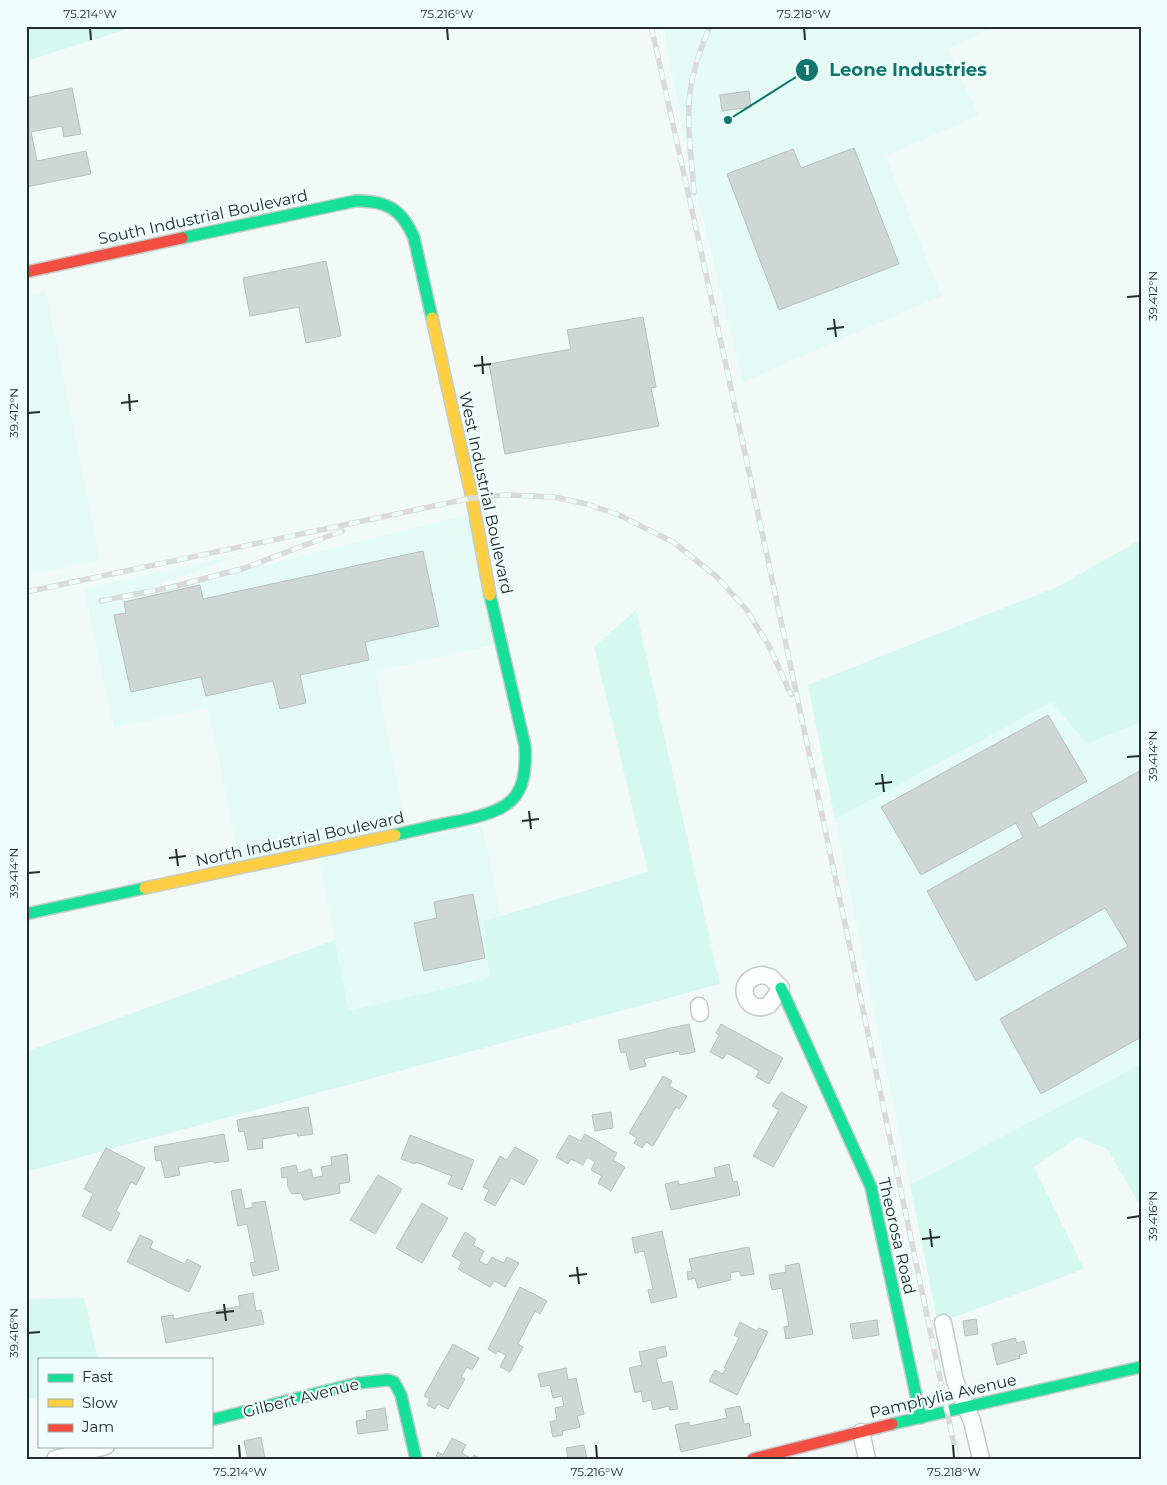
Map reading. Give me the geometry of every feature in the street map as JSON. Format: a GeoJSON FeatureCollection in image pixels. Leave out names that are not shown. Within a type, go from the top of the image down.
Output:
{"type":"FeatureCollection","features":[{"type":"Feature","properties":{"kind":"street","name":"South Industrial Boulevard"},"geometry":{"type":"LineString","coordinates":[[26,272],[355,201],[370,200],[386,205]]}},
{"type":"Feature","properties":{"kind":"street","name":"West Industrial Boulevard"},"geometry":{"type":"LineString","coordinates":[[386,205],[399,213],[410,225],[414,238],[472,498],[489,590],[525,746],[527,765],[521,788],[515,796]]}},
{"type":"Feature","properties":{"kind":"street","name":"North Industrial Boulevard"},"geometry":{"type":"LineString","coordinates":[[26,914],[490,814],[509,805],[515,796]]}},
{"type":"Feature","properties":{"kind":"street","name":"Theorosa Road"},"geometry":{"type":"LineString","coordinates":[[781,988],[871,1187],[921,1418]]}},
{"type":"Feature","properties":{"kind":"street"},"geometry":{"type":"LineString","coordinates":[[943,1323],[955,1381],[972,1421],[981,1459]]}},
{"type":"Feature","properties":{"kind":"street","name":"Pamphylia Avenue"},"geometry":{"type":"LineString","coordinates":[[754,1459],[966,1407],[1141,1367]]}},
{"type":"Feature","properties":{"kind":"street","name":"Gilbert Avenue"},"geometry":{"type":"LineString","coordinates":[[212,1420],[358,1383],[379,1380],[391,1381],[397,1386],[401,1395],[416,1459]]}},
{"type":"Feature","properties":{"kind":"street"},"geometry":{"type":"LineString","coordinates":[[861,1432],[867,1459]]}},
{"type":"Feature","properties":{"kind":"street"},"geometry":{"type":"LineString","coordinates":[[55,1459],[98,1448]]}},
{"type":"Feature","properties":{"kind":"shaded area"},"geometry":{"type":"Polygon","coordinates":[[[26,26],[137,26],[26,61],[26,26]]]}},
{"type":"Feature","properties":{"kind":"shaded area"},"geometry":{"type":"Polygon","coordinates":[[[663,26],[998,26],[947,49],[979,115],[886,156],[941,296],[743,382],[688,157],[663,26]]]}},
{"type":"Feature","properties":{"kind":"shaded area"},"geometry":{"type":"Polygon","coordinates":[[[46,292],[100,560],[26,576],[26,296],[46,292]]]}},
{"type":"Feature","properties":{"kind":"shaded area"},"geometry":{"type":"Polygon","coordinates":[[[474,513],[502,643],[375,672],[409,840],[482,825],[501,916],[484,921],[489,978],[349,1011],[319,858],[242,872],[208,708],[114,728],[84,589],[248,552],[105,605],[474,513]]]}},
{"type":"Feature","properties":{"kind":"shaded area"},"geometry":{"type":"Polygon","coordinates":[[[1141,539],[1141,722],[1087,744],[1052,702],[835,819],[808,685],[1057,587],[1141,539]]]}},
{"type":"Feature","properties":{"kind":"shaded area"},"geometry":{"type":"Polygon","coordinates":[[[636,610],[720,984],[26,1172],[26,1055],[33,1049],[335,940],[349,1011],[489,978],[484,921],[648,872],[594,647],[636,610]]]}},
{"type":"Feature","properties":{"kind":"shaded area"},"geometry":{"type":"Polygon","coordinates":[[[1052,702],[1087,743],[1141,722],[1141,1064],[910,1185],[835,819],[1052,702]]]}},
{"type":"Feature","properties":{"kind":"shaded area"},"geometry":{"type":"Polygon","coordinates":[[[1141,1064],[1141,1207],[1107,1149],[1078,1137],[1034,1167],[1084,1269],[938,1323],[910,1185],[1141,1064]]]}},
{"type":"Feature","properties":{"kind":"shaded area"},"geometry":{"type":"Polygon","coordinates":[[[84,1298],[98,1358],[38,1358],[38,1397],[26,1400],[26,1299],[84,1298]]]}},
{"type":"Feature","properties":{"kind":"building"},"geometry":{"type":"Polygon","coordinates":[[[72,88],[81,134],[64,137],[62,126],[31,132],[37,161],[86,151],[91,174],[26,187],[26,98],[72,88]]]}},
{"type":"Feature","properties":{"kind":"building"},"geometry":{"type":"Polygon","coordinates":[[[749,91],[751,107],[722,111],[720,95],[749,91]]]}},
{"type":"Feature","properties":{"kind":"building"},"geometry":{"type":"Polygon","coordinates":[[[854,148],[899,264],[779,310],[727,174],[793,149],[801,168],[854,148]]]}},
{"type":"Feature","properties":{"kind":"building"},"geometry":{"type":"Polygon","coordinates":[[[326,261],[341,336],[306,343],[299,307],[250,316],[243,278],[326,261]]]}},
{"type":"Feature","properties":{"kind":"building"},"geometry":{"type":"Polygon","coordinates":[[[643,317],[656,387],[651,388],[659,426],[505,454],[489,364],[571,349],[567,330],[643,317]]]}},
{"type":"Feature","properties":{"kind":"building"},"geometry":{"type":"Polygon","coordinates":[[[423,551],[439,626],[365,642],[369,660],[300,675],[306,703],[280,709],[273,681],[206,696],[201,677],[131,692],[114,615],[126,613],[124,602],[200,585],[203,599],[423,551]]]}},
{"type":"Feature","properties":{"kind":"building"},"geometry":{"type":"Polygon","coordinates":[[[1048,715],[1087,781],[1031,813],[1039,828],[1141,770],[1141,1037],[1041,1094],[1000,1019],[1128,946],[1105,908],[976,981],[927,891],[1023,837],[1016,823],[921,875],[881,807],[1048,715]]]}},
{"type":"Feature","properties":{"kind":"building"},"geometry":{"type":"Polygon","coordinates":[[[473,894],[485,958],[424,971],[414,923],[437,918],[434,902],[473,894]]]}},
{"type":"Feature","properties":{"kind":"building"},"geometry":{"type":"Polygon","coordinates":[[[689,1024],[695,1052],[680,1055],[679,1051],[644,1059],[646,1066],[630,1070],[626,1052],[621,1053],[618,1040],[689,1024]]]}},
{"type":"Feature","properties":{"kind":"building"},"geometry":{"type":"Polygon","coordinates":[[[721,1024],[783,1058],[769,1084],[756,1077],[759,1071],[727,1053],[723,1059],[710,1052],[719,1035],[716,1033],[721,1024]]]}},
{"type":"Feature","properties":{"kind":"building"},"geometry":{"type":"Polygon","coordinates":[[[663,1076],[672,1081],[669,1086],[687,1096],[679,1109],[676,1107],[653,1146],[646,1142],[642,1148],[634,1143],[637,1138],[629,1133],[663,1076]]]}},
{"type":"Feature","properties":{"kind":"building"},"geometry":{"type":"Polygon","coordinates":[[[781,1092],[807,1107],[773,1167],[753,1156],[779,1110],[772,1106],[781,1092]]]}},
{"type":"Feature","properties":{"kind":"building"},"geometry":{"type":"Polygon","coordinates":[[[308,1107],[313,1134],[298,1136],[297,1133],[262,1139],[263,1148],[248,1150],[244,1131],[239,1132],[237,1120],[308,1107]]]}},
{"type":"Feature","properties":{"kind":"building"},"geometry":{"type":"Polygon","coordinates":[[[611,1112],[613,1128],[595,1131],[592,1115],[611,1112]]]}},
{"type":"Feature","properties":{"kind":"building"},"geometry":{"type":"Polygon","coordinates":[[[224,1134],[229,1161],[214,1163],[214,1161],[178,1167],[180,1175],[165,1178],[161,1160],[156,1161],[154,1147],[224,1134]]]}},
{"type":"Feature","properties":{"kind":"building"},"geometry":{"type":"Polygon","coordinates":[[[585,1134],[617,1153],[613,1160],[625,1167],[611,1191],[598,1183],[602,1176],[591,1170],[595,1162],[587,1157],[583,1165],[571,1159],[568,1164],[556,1157],[569,1135],[581,1141],[585,1134]]]}},
{"type":"Feature","properties":{"kind":"building"},"geometry":{"type":"Polygon","coordinates":[[[410,1135],[474,1160],[462,1190],[448,1184],[452,1176],[416,1162],[415,1164],[401,1159],[410,1135]]]}},
{"type":"Feature","properties":{"kind":"building"},"geometry":{"type":"Polygon","coordinates":[[[515,1147],[538,1160],[524,1185],[511,1178],[495,1206],[484,1200],[489,1190],[483,1187],[500,1156],[507,1160],[515,1147]]]}},
{"type":"Feature","properties":{"kind":"building"},"geometry":{"type":"Polygon","coordinates":[[[106,1148],[145,1168],[136,1185],[131,1182],[116,1211],[120,1213],[111,1231],[82,1216],[93,1194],[84,1189],[106,1148]]]}},
{"type":"Feature","properties":{"kind":"building"},"geometry":{"type":"Polygon","coordinates":[[[347,1154],[350,1182],[339,1184],[340,1193],[304,1200],[301,1193],[292,1194],[288,1187],[287,1177],[282,1178],[281,1168],[296,1165],[298,1173],[311,1169],[313,1178],[323,1176],[321,1167],[332,1165],[331,1157],[347,1154]]]}},
{"type":"Feature","properties":{"kind":"building"},"geometry":{"type":"Polygon","coordinates":[[[729,1164],[733,1182],[737,1181],[740,1195],[671,1210],[665,1184],[678,1181],[679,1185],[716,1177],[714,1168],[729,1164]]]}},
{"type":"Feature","properties":{"kind":"building"},"geometry":{"type":"Polygon","coordinates":[[[378,1175],[402,1189],[375,1234],[350,1220],[378,1175]]]}},
{"type":"Feature","properties":{"kind":"building"},"geometry":{"type":"Polygon","coordinates":[[[241,1189],[245,1209],[253,1207],[252,1203],[265,1201],[279,1270],[253,1276],[250,1263],[255,1262],[247,1224],[238,1226],[231,1191],[241,1189]]]}},
{"type":"Feature","properties":{"kind":"building"},"geometry":{"type":"Polygon","coordinates":[[[422,1203],[448,1218],[422,1263],[396,1248],[422,1203]]]}},
{"type":"Feature","properties":{"kind":"building"},"geometry":{"type":"Polygon","coordinates":[[[662,1231],[677,1297],[651,1303],[648,1290],[653,1289],[644,1251],[635,1253],[632,1238],[662,1231]]]}},
{"type":"Feature","properties":{"kind":"building"},"geometry":{"type":"Polygon","coordinates":[[[465,1232],[476,1239],[473,1245],[484,1251],[479,1261],[487,1265],[492,1257],[504,1263],[507,1257],[519,1263],[505,1287],[494,1281],[490,1287],[458,1269],[462,1262],[452,1256],[465,1232]]]}},
{"type":"Feature","properties":{"kind":"building"},"geometry":{"type":"Polygon","coordinates":[[[140,1235],[153,1241],[150,1248],[185,1264],[187,1259],[201,1266],[189,1292],[127,1262],[140,1235]]]}},
{"type":"Feature","properties":{"kind":"building"},"geometry":{"type":"Polygon","coordinates":[[[749,1247],[754,1274],[741,1276],[739,1271],[730,1273],[731,1280],[698,1288],[695,1278],[688,1280],[687,1272],[692,1271],[689,1259],[749,1247]]]}},
{"type":"Feature","properties":{"kind":"building"},"geometry":{"type":"Polygon","coordinates":[[[799,1263],[813,1334],[786,1339],[784,1327],[789,1326],[782,1288],[772,1290],[769,1275],[786,1272],[785,1266],[799,1263]]]}},
{"type":"Feature","properties":{"kind":"building"},"geometry":{"type":"Polygon","coordinates":[[[520,1287],[547,1301],[540,1314],[535,1311],[518,1344],[523,1347],[510,1372],[500,1367],[506,1355],[498,1351],[496,1354],[488,1349],[520,1287]]]}},
{"type":"Feature","properties":{"kind":"building"},"geometry":{"type":"Polygon","coordinates":[[[253,1293],[256,1311],[261,1310],[264,1324],[166,1343],[161,1317],[173,1315],[174,1319],[240,1306],[238,1296],[253,1293]]]}},
{"type":"Feature","properties":{"kind":"building"},"geometry":{"type":"Polygon","coordinates":[[[976,1319],[978,1334],[965,1336],[963,1321],[976,1319]]]}},
{"type":"Feature","properties":{"kind":"building"},"geometry":{"type":"Polygon","coordinates":[[[877,1320],[879,1335],[853,1339],[850,1324],[877,1320]]]}},
{"type":"Feature","properties":{"kind":"building"},"geometry":{"type":"Polygon","coordinates":[[[740,1322],[757,1331],[759,1328],[768,1332],[737,1395],[709,1381],[715,1370],[723,1374],[726,1368],[724,1368],[739,1338],[734,1335],[740,1322]]]}},
{"type":"Feature","properties":{"kind":"building"},"geometry":{"type":"Polygon","coordinates":[[[1015,1338],[1017,1343],[1024,1341],[1027,1353],[1019,1355],[1020,1358],[997,1365],[992,1344],[1015,1338]]]}},
{"type":"Feature","properties":{"kind":"building"},"geometry":{"type":"Polygon","coordinates":[[[453,1344],[479,1358],[472,1370],[467,1367],[461,1377],[465,1379],[448,1409],[438,1404],[435,1409],[427,1405],[430,1399],[424,1396],[453,1344]]]}},
{"type":"Feature","properties":{"kind":"building"},"geometry":{"type":"Polygon","coordinates":[[[665,1346],[667,1356],[656,1359],[662,1383],[672,1381],[678,1409],[670,1410],[669,1406],[653,1410],[651,1400],[643,1402],[641,1391],[635,1393],[629,1368],[642,1365],[639,1352],[665,1346]]]}},
{"type":"Feature","properties":{"kind":"building"},"geometry":{"type":"Polygon","coordinates":[[[566,1368],[568,1380],[576,1378],[584,1414],[577,1416],[580,1427],[562,1431],[563,1435],[553,1437],[550,1422],[557,1420],[555,1408],[564,1406],[562,1396],[553,1398],[550,1385],[541,1387],[538,1374],[566,1368]]]}},
{"type":"Feature","properties":{"kind":"building"},"geometry":{"type":"Polygon","coordinates":[[[740,1406],[744,1424],[749,1423],[751,1436],[681,1452],[675,1425],[689,1422],[690,1426],[727,1418],[725,1409],[740,1406]]]}},
{"type":"Feature","properties":{"kind":"building"},"geometry":{"type":"Polygon","coordinates":[[[385,1408],[388,1430],[358,1434],[356,1421],[367,1419],[366,1411],[385,1408]]]}},
{"type":"Feature","properties":{"kind":"building"},"geometry":{"type":"Polygon","coordinates":[[[261,1437],[265,1459],[248,1459],[244,1441],[261,1437]]]}},
{"type":"Feature","properties":{"kind":"building"},"geometry":{"type":"Polygon","coordinates":[[[452,1438],[466,1445],[462,1453],[472,1459],[435,1459],[438,1452],[443,1455],[452,1438]]]}},
{"type":"Feature","properties":{"kind":"building"},"geometry":{"type":"Polygon","coordinates":[[[584,1445],[587,1459],[567,1459],[566,1448],[584,1445]]]}},
{"type":"Feature","properties":{"kind":"building"},"geometry":{"type":"Polygon","coordinates":[[[474,1455],[481,1459],[472,1459],[474,1455]]]}},
{"type":"Feature","properties":{"kind":"railway"},"geometry":{"type":"LineString","coordinates":[[651,26],[768,563],[957,1459]]}},
{"type":"Feature","properties":{"kind":"railway"},"geometry":{"type":"LineString","coordinates":[[694,193],[689,130],[690,93],[698,59],[710,26]]}},
{"type":"Feature","properties":{"kind":"railway"},"geometry":{"type":"LineString","coordinates":[[26,592],[472,498],[505,495],[554,497],[587,504],[619,515],[673,542],[717,577],[746,609],[769,646],[791,695]]}},
{"type":"Feature","properties":{"kind":"railway"},"geometry":{"type":"LineString","coordinates":[[101,601],[172,587],[245,568],[342,531]]}},
{"type":"Feature","properties":{"kind":"traffic: fast"},"geometry":{"type":"LineString","coordinates":[[182,238],[355,201],[376,202],[392,208],[398,213],[414,238],[432,318]]}},
{"type":"Feature","properties":{"kind":"traffic: fast"},"geometry":{"type":"LineString","coordinates":[[395,835],[490,813],[511,800],[523,780],[525,746],[490,595]]}},
{"type":"Feature","properties":{"kind":"traffic: fast"},"geometry":{"type":"LineString","coordinates":[[26,914],[145,888]]}},
{"type":"Feature","properties":{"kind":"traffic: fast"},"geometry":{"type":"LineString","coordinates":[[781,988],[871,1187],[921,1418]]}},
{"type":"Feature","properties":{"kind":"traffic: fast"},"geometry":{"type":"LineString","coordinates":[[892,1424],[1141,1367]]}},
{"type":"Feature","properties":{"kind":"traffic: fast"},"geometry":{"type":"LineString","coordinates":[[212,1420],[358,1383],[388,1380],[394,1382],[401,1395],[416,1459]]}},
{"type":"Feature","properties":{"kind":"traffic: slow"},"geometry":{"type":"LineString","coordinates":[[432,318],[472,498],[490,595]]}},
{"type":"Feature","properties":{"kind":"traffic: slow"},"geometry":{"type":"LineString","coordinates":[[145,888],[395,835]]}},
{"type":"Feature","properties":{"kind":"traffic: jam"},"geometry":{"type":"LineString","coordinates":[[26,272],[182,238]]}},
{"type":"Feature","properties":{"kind":"traffic: jam"},"geometry":{"type":"LineString","coordinates":[[753,1459],[892,1424]]}},
{"type":"Feature","properties":{"kind":"place","name":"Leone Industries"},"geometry":{"type":"Point","coordinates":[728,120]}}]}
